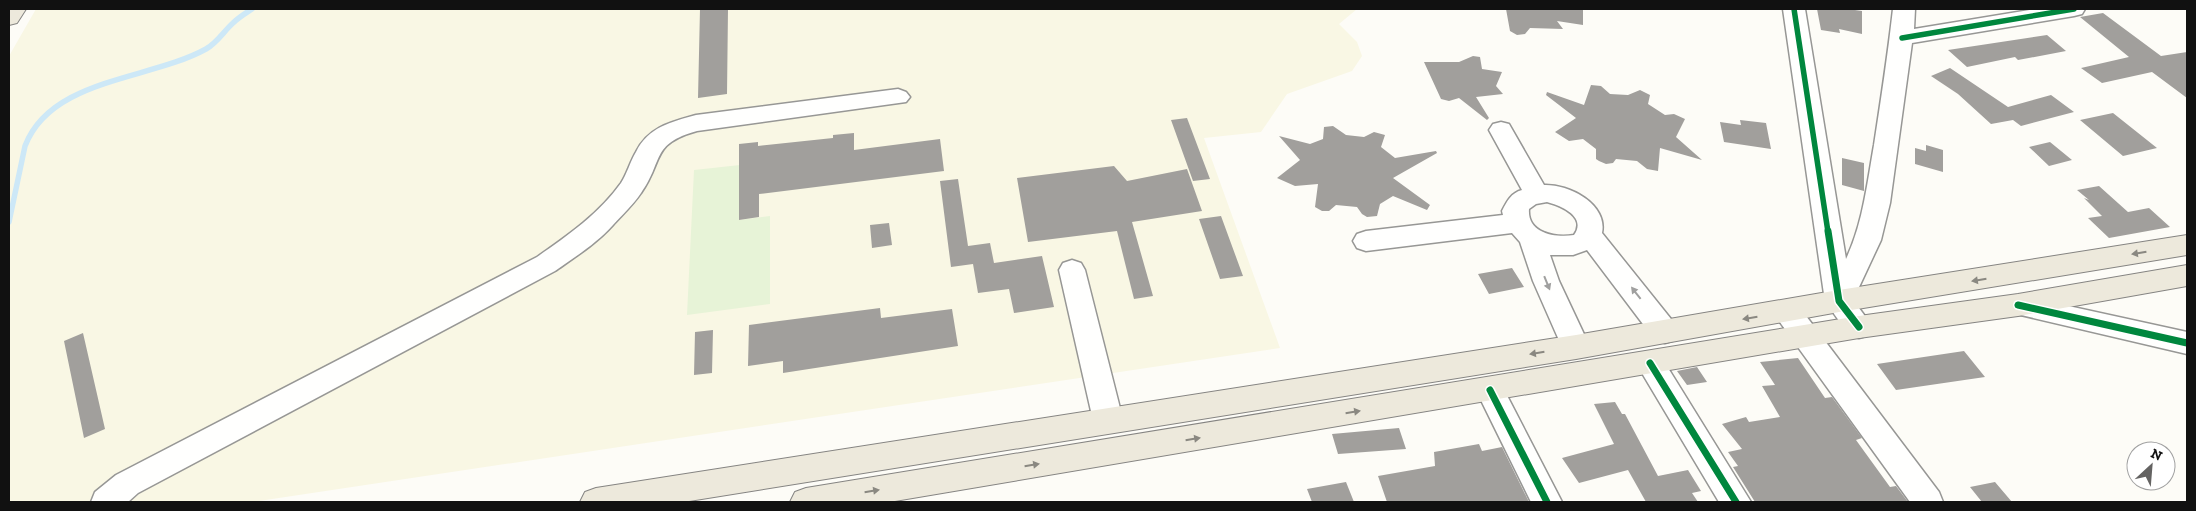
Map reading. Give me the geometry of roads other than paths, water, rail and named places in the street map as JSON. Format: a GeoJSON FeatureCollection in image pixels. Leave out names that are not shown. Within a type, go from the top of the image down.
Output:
{"type":"FeatureCollection","features":[{"type":"Feature","properties":{"kind":"main road"},"geometry":{"type":"LineString","coordinates":[[9,18],[15,9]]}},
{"type":"Feature","properties":{"kind":"main road"},"geometry":{"type":"LineString","coordinates":[[596,502],[1576,347],[1839,302],[2187,246]]}},
{"type":"Feature","properties":{"kind":"main road"},"geometry":{"type":"LineString","coordinates":[[806,502],[1490,390],[1859,327],[2018,306],[2187,275]]}},
{"type":"Feature","properties":{"kind":"street"},"geometry":{"type":"LineString","coordinates":[[1794,9],[1839,302],[1859,327]]}},
{"type":"Feature","properties":{"kind":"street"},"geometry":{"type":"LineString","coordinates":[[1839,302],[1868,240],[1877,203],[1902,38],[1904,9]]}},
{"type":"Feature","properties":{"kind":"street"},"geometry":{"type":"LineString","coordinates":[[1902,38],[2074,9]]}},
{"type":"Feature","properties":{"kind":"street"},"geometry":{"type":"LineString","coordinates":[[106,502],[127,484],[546,264],[582,238],[602,220],[632,187],[648,151],[658,138],[675,129],[696,123],[898,97]]}},
{"type":"Feature","properties":{"kind":"street"},"geometry":{"type":"LineString","coordinates":[[1501,130],[1537,194]]}},
{"type":"Feature","properties":{"kind":"street"},"geometry":{"type":"LineString","coordinates":[[1366,241],[1524,230],[1545,244],[1562,247],[1576,245],[1583,242],[1590,235],[1592,224],[1586,212],[1571,200],[1558,195],[1537,194],[1523,199],[1517,205],[1515,211],[1524,230],[1576,347]]}},
{"type":"Feature","properties":{"kind":"street"},"geometry":{"type":"LineString","coordinates":[[1590,235],[1665,332]]}},
{"type":"Feature","properties":{"kind":"street"},"geometry":{"type":"LineString","coordinates":[[1072,270],[1108,420]]}},
{"type":"Feature","properties":{"kind":"street"},"geometry":{"type":"LineString","coordinates":[[2018,306],[2187,343]]}},
{"type":"Feature","properties":{"kind":"street"},"geometry":{"type":"LineString","coordinates":[[1787,311],[1928,502]]}},
{"type":"Feature","properties":{"kind":"street"},"geometry":{"type":"LineString","coordinates":[[1650,363],[1736,502]]}},
{"type":"Feature","properties":{"kind":"street"},"geometry":{"type":"LineString","coordinates":[[1490,390],[1547,502]]}},
{"type":"Feature","properties":{"kind":"waterway"},"geometry":{"type":"LineString","coordinates":[[9,222],[25,146],[38,124],[56,107],[79,94],[104,84],[158,68],[206,49],[214,44],[235,21],[252,9]]}}]}
